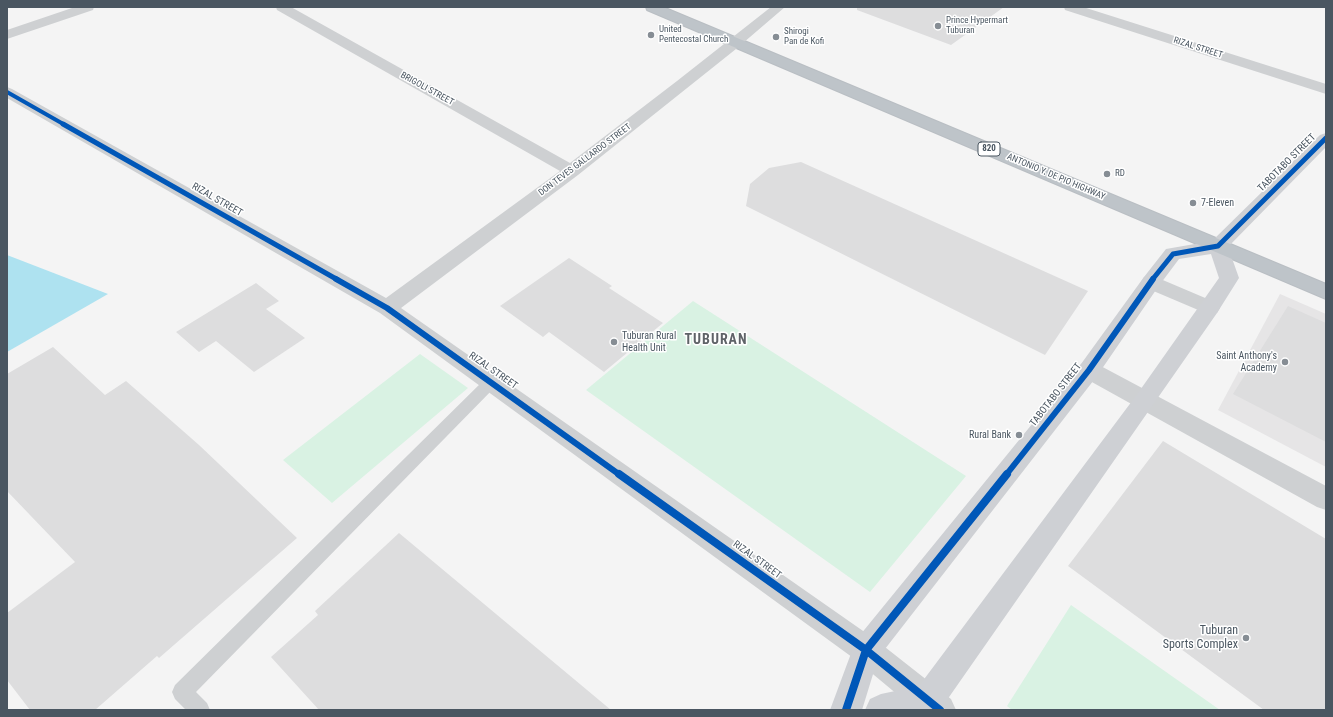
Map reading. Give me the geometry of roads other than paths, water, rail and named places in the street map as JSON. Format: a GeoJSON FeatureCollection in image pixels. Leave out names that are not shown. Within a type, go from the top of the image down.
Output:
{"type":"FeatureCollection","features":[{"type":"Feature","properties":{"kind":"highway","name":"ANTONIO Y. DE PIO HIGHWAY"},"geometry":{"type":"LineString","coordinates":[[652,7],[1326,292]]}},
{"type":"Feature","properties":{"kind":"street"},"geometry":{"type":"LineString","coordinates":[[7,35],[88,7]]}},
{"type":"Feature","properties":{"kind":"street","name":"BRIGOLI STREET"},"geometry":{"type":"LineString","coordinates":[[282,7],[572,171]]}},
{"type":"Feature","properties":{"kind":"street","name":"DON TEVES GALLARDO STREET"},"geometry":{"type":"LineString","coordinates":[[387,308],[572,171],[779,7]]}},
{"type":"Feature","properties":{"kind":"street","name":"RIZAL STREET"},"geometry":{"type":"LineString","coordinates":[[1070,7],[1326,89]]}},
{"type":"Feature","properties":{"kind":"street","name":"RIZAL STREET"},"geometry":{"type":"LineString","coordinates":[[7,92],[387,308],[866,650],[934,705]]}},
{"type":"Feature","properties":{"kind":"street","name":"TABOTABO STREET"},"geometry":{"type":"LineString","coordinates":[[846,710],[866,650],[1089,370],[1151,282],[1173,254],[1218,246],[1326,138]]}},
{"type":"Feature","properties":{"kind":"street"},"geometry":{"type":"LineString","coordinates":[[881,710],[934,705],[1210,308],[1229,278],[1218,246]]}},
{"type":"Feature","properties":{"kind":"street"},"geometry":{"type":"LineString","coordinates":[[1151,282],[1210,308]]}},
{"type":"Feature","properties":{"kind":"street"},"geometry":{"type":"LineString","coordinates":[[1089,370],[1146,399],[1326,499]]}},
{"type":"Feature","properties":{"kind":"lane"},"geometry":{"type":"LineString","coordinates":[[200,710],[182,692],[491,382]]}},
{"type":"Feature","properties":{"kind":"water"},"geometry":{"type":"Polygon","coordinates":[[[7,255],[108,294],[7,352],[7,255]]]}},
{"type":"Feature","properties":{"kind":"place","name":"Prince Hypermart Tuburan"},"geometry":{"type":"Point","coordinates":[938,26]}},
{"type":"Feature","properties":{"kind":"place","name":"United Pentecostal Church"},"geometry":{"type":"Point","coordinates":[651,35]}},
{"type":"Feature","properties":{"kind":"place","name":"Shirogi Pan de Kofi"},"geometry":{"type":"Point","coordinates":[776,37]}},
{"type":"Feature","properties":{"kind":"place","name":"RD"},"geometry":{"type":"Point","coordinates":[1107,174]}},
{"type":"Feature","properties":{"kind":"place","name":"7-Eleven"},"geometry":{"type":"Point","coordinates":[1193,203]}},
{"type":"Feature","properties":{"kind":"place","name":"Tuburan Rural Health Unit"},"geometry":{"type":"Point","coordinates":[614,342]}},
{"type":"Feature","properties":{"kind":"place","name":"Saint Anthony's Academy"},"geometry":{"type":"Point","coordinates":[1285,362]}},
{"type":"Feature","properties":{"kind":"place","name":"Rural Bank"},"geometry":{"type":"Point","coordinates":[1019,435]}},
{"type":"Feature","properties":{"kind":"place","name":"Tuburan Sports Complex"},"geometry":{"type":"Point","coordinates":[1246,638]}},
{"type":"Feature","properties":{"kind":"district","name":"TUBURAN"},"geometry":{"type":"Point","coordinates":[716,340]}}]}
